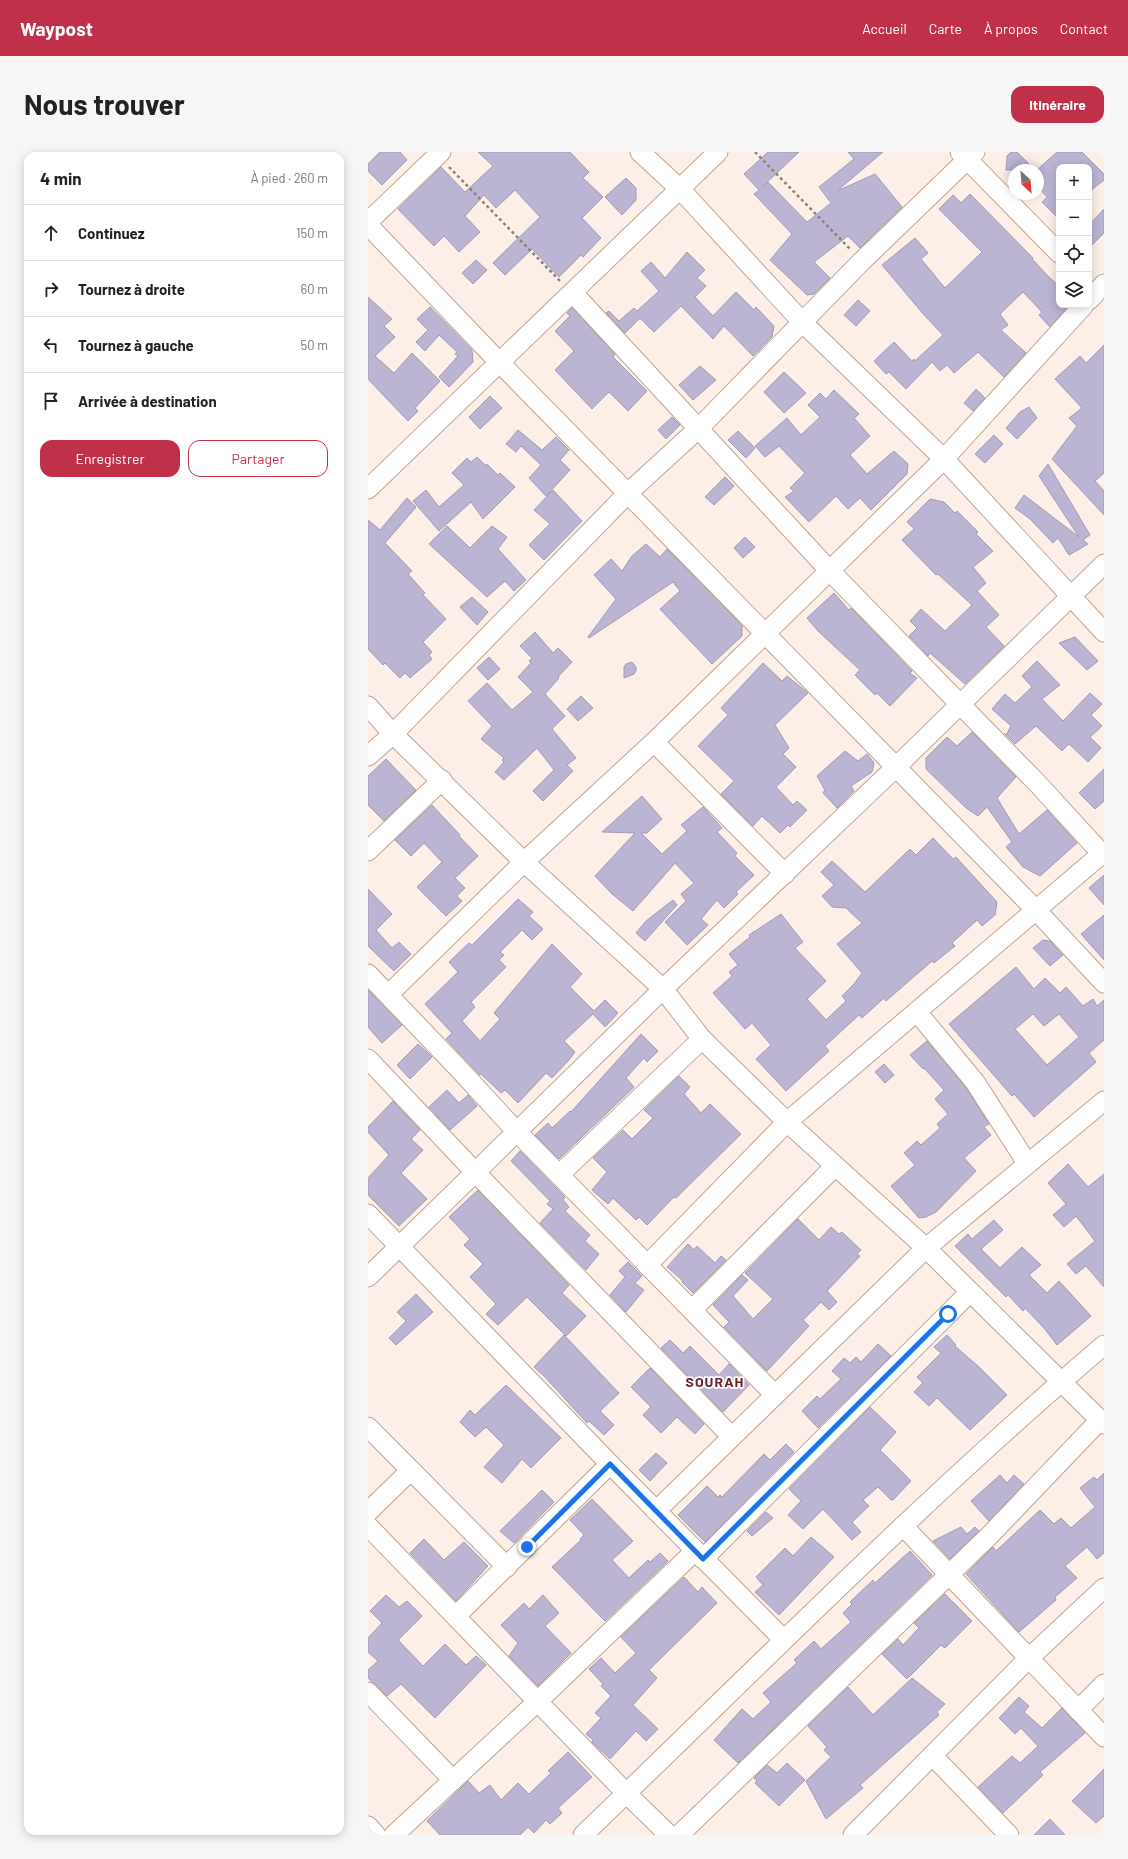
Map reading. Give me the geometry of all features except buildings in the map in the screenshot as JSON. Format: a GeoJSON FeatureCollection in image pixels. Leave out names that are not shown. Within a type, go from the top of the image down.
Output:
{"type":"FeatureCollection","features":[{"type":"Feature","properties":{"kind":"street"},"geometry":{"type":"LineString","coordinates":[[640,152],[680,189],[803,323],[944,459],[1104,632]]}},
{"type":"Feature","properties":{"kind":"street"},"geometry":{"type":"LineString","coordinates":[[368,490],[718,152]]}},
{"type":"Feature","properties":{"kind":"street"},"geometry":{"type":"LineString","coordinates":[[439,154],[368,223],[500,363],[1036,910],[1104,984]]}},
{"type":"Feature","properties":{"kind":"street"},"geometry":{"type":"LineString","coordinates":[[368,756],[393,734],[628,493],[699,428],[968,155],[1056,250]]}},
{"type":"Feature","properties":{"kind":"street"},"geometry":{"type":"LineString","coordinates":[[572,293],[699,428],[829,570],[1038,784],[1103,854],[787,1122],[647,1265]]}},
{"type":"Feature","properties":{"kind":"street"},"geometry":{"type":"LineString","coordinates":[[389,994],[524,862],[654,742],[944,459],[1094,294]]}},
{"type":"Feature","properties":{"kind":"street"},"geometry":{"type":"LineString","coordinates":[[368,1277],[663,989],[785,874],[1104,564]]}},
{"type":"Feature","properties":{"kind":"street"},"geometry":{"type":"LineString","coordinates":[[368,706],[393,734],[442,780],[524,862],[663,989],[702,1039],[787,1122],[926,1248],[1102,1422],[950,1574],[679,1835]]}},
{"type":"Feature","properties":{"kind":"street"},"geometry":{"type":"LineString","coordinates":[[654,742],[785,874]]}},
{"type":"Feature","properties":{"kind":"street"},"geometry":{"type":"LineString","coordinates":[[368,851],[442,780]]}},
{"type":"Feature","properties":{"kind":"street"},"geometry":{"type":"LineString","coordinates":[[368,974],[389,994],[517,1132],[774,1394]]}},
{"type":"Feature","properties":{"kind":"street"},"geometry":{"type":"LineString","coordinates":[[917,1012],[975,1082],[1027,1164]]}},
{"type":"Feature","properties":{"kind":"street"},"geometry":{"type":"LineString","coordinates":[[559,1175],[702,1039]]}},
{"type":"Feature","properties":{"kind":"street"},"geometry":{"type":"LineString","coordinates":[[368,1059],[476,1173],[731,1436]]}},
{"type":"Feature","properties":{"kind":"street"},"geometry":{"type":"LineString","coordinates":[[656,1510],[926,1248],[1104,1101]]}},
{"type":"Feature","properties":{"kind":"street"},"geometry":{"type":"LineString","coordinates":[[692,1310],[835,1166]]}},
{"type":"Feature","properties":{"kind":"street"},"geometry":{"type":"LineString","coordinates":[[368,1214],[610,1464],[784,1640]]}},
{"type":"Feature","properties":{"kind":"street"},"geometry":{"type":"LineString","coordinates":[[394,1835],[538,1701],[699,1555],[970,1292]]}},
{"type":"Feature","properties":{"kind":"street"},"geometry":{"type":"LineString","coordinates":[[583,1835],[903,1526],[1061,1382],[1104,1345]]}},
{"type":"Feature","properties":{"kind":"street"},"geometry":{"type":"LineString","coordinates":[[368,1427],[507,1567]]}},
{"type":"Feature","properties":{"kind":"street"},"geometry":{"type":"LineString","coordinates":[[456,1616],[610,1464]]}},
{"type":"Feature","properties":{"kind":"street"},"geometry":{"type":"LineString","coordinates":[[368,1512],[410,1471]]}},
{"type":"Feature","properties":{"kind":"street"},"geometry":{"type":"LineString","coordinates":[[368,1526],[626,1793],[669,1835]]}},
{"type":"Feature","properties":{"kind":"street"},"geometry":{"type":"LineString","coordinates":[[903,1526],[950,1574],[1028,1659],[1104,1737]]}},
{"type":"Feature","properties":{"kind":"street"},"geometry":{"type":"LineString","coordinates":[[853,1835],[1028,1659],[1104,1588]]}},
{"type":"Feature","properties":{"kind":"street"},"geometry":{"type":"LineString","coordinates":[[1078,1710],[1104,1684]]}},
{"type":"Feature","properties":{"kind":"street"},"geometry":{"type":"LineString","coordinates":[[368,1692],[453,1780]]}},
{"type":"Feature","properties":{"kind":"street"},"geometry":{"type":"LineString","coordinates":[[933,1756],[1009,1835]]}},
{"type":"Feature","properties":{"kind":"street"},"geometry":{"type":"LineString","coordinates":[[368,1826],[376,1835]]}},
{"type":"Feature","properties":{"kind":"path"},"geometry":{"type":"LineString","coordinates":[[755,152],[862,261]]}},
{"type":"Feature","properties":{"kind":"path"},"geometry":{"type":"LineString","coordinates":[[439,154],[572,293]]}},
{"type":"Feature","properties":{"kind":"district","name":"SOURAH"},"geometry":{"type":"Point","coordinates":[715,1381]}},
{"type":"Feature","properties":{"kind":"route"},"geometry":{"type":"LineString","coordinates":[[527,1547],[610,1464],[703,1559],[948,1314]]}}]}
